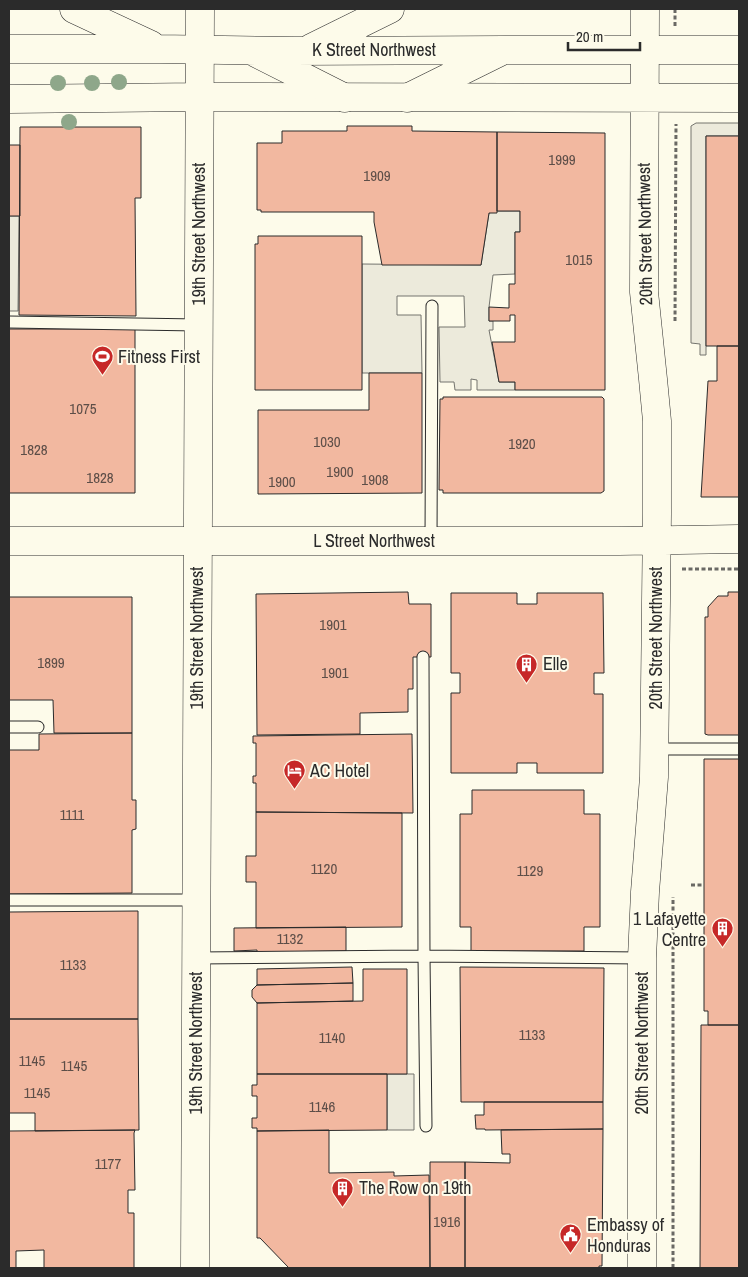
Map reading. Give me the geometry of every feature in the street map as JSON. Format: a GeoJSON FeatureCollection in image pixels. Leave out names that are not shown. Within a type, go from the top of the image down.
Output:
{"type":"FeatureCollection","features":[{"type":"Feature","properties":{"kind":"main road"},"geometry":{"type":"LineString","coordinates":[[74,9],[159,49]]}},
{"type":"Feature","properties":{"kind":"main road","name":"19th Street Northwest"},"geometry":{"type":"LineString","coordinates":[[195,1268],[200,9]]}},
{"type":"Feature","properties":{"kind":"main road"},"geometry":{"type":"LineString","coordinates":[[304,51],[390,9]]}},
{"type":"Feature","properties":{"kind":"main road","name":"20th Street Northwest"},"geometry":{"type":"LineString","coordinates":[[642,1268],[642,958],[655,749],[657,421],[644,292],[644,9]]}},
{"type":"Feature","properties":{"kind":"main road","name":"K Street Northwest"},"geometry":{"type":"LineString","coordinates":[[9,49],[304,51],[739,50]]}},
{"type":"Feature","properties":{"kind":"main road"},"geometry":{"type":"LineString","coordinates":[[9,68],[36,49]]}},
{"type":"Feature","properties":{"kind":"main road"},"geometry":{"type":"LineString","coordinates":[[250,50],[345,98]]}},
{"type":"Feature","properties":{"kind":"main road"},"geometry":{"type":"LineString","coordinates":[[407,98],[506,50]]}},
{"type":"Feature","properties":{"kind":"main road"},"geometry":{"type":"LineString","coordinates":[[709,50],[739,67]]}},
{"type":"Feature","properties":{"kind":"main road"},"geometry":{"type":"LineString","coordinates":[[9,99],[200,97],[739,98]]}},
{"type":"Feature","properties":{"kind":"main road","name":"L Street Northwest"},"geometry":{"type":"LineString","coordinates":[[9,542],[739,539]]}},
{"type":"Feature","properties":{"kind":"lane"},"geometry":{"type":"LineString","coordinates":[[431,541],[432,306]]}},
{"type":"Feature","properties":{"kind":"lane"},"geometry":{"type":"LineString","coordinates":[[9,322],[198,325]]}},
{"type":"Feature","properties":{"kind":"lane"},"geometry":{"type":"LineString","coordinates":[[423,657],[426,1126]]}},
{"type":"Feature","properties":{"kind":"lane"},"geometry":{"type":"LineString","coordinates":[[9,727],[38,727]]}},
{"type":"Feature","properties":{"kind":"lane"},"geometry":{"type":"LineString","coordinates":[[655,749],[739,749]]}},
{"type":"Feature","properties":{"kind":"lane"},"geometry":{"type":"LineString","coordinates":[[9,900],[196,900]]}},
{"type":"Feature","properties":{"kind":"lane"},"geometry":{"type":"LineString","coordinates":[[196,958],[424,956],[642,958]]}},
{"type":"Feature","properties":{"kind":"path"},"geometry":{"type":"LineString","coordinates":[[702,569],[739,569]]}},
{"type":"Feature","properties":{"kind":"path"},"geometry":{"type":"LineString","coordinates":[[691,884],[704,884]]}},
{"type":"Feature","properties":{"kind":"path"},"geometry":{"type":"LineString","coordinates":[[673,989],[673,1268]]}},
{"type":"Feature","properties":{"kind":"shaded area"},"geometry":{"type":"Polygon","coordinates":[[[696,123],[739,123],[739,136],[706,136],[706,355],[700,355],[700,344],[691,343],[691,126],[696,123]]]}},
{"type":"Feature","properties":{"kind":"shaded area"},"geometry":{"type":"Polygon","coordinates":[[[520,211],[520,232],[515,232],[515,274],[493,275],[489,307],[489,321],[493,321],[493,330],[489,330],[499,382],[515,382],[515,390],[477,390],[477,380],[471,379],[471,390],[455,390],[454,382],[440,382],[439,327],[465,327],[464,296],[397,296],[397,315],[421,315],[422,373],[362,373],[362,264],[481,265],[489,213],[520,211]]]}},
{"type":"Feature","properties":{"kind":"shaded area"},"geometry":{"type":"Polygon","coordinates":[[[9,216],[19,216],[18,311],[9,311],[9,216]]]}},
{"type":"Feature","properties":{"kind":"shaded area"},"geometry":{"type":"Polygon","coordinates":[[[387,1074],[414,1074],[414,1130],[387,1130],[387,1074]]]}},
{"type":"Feature","properties":{"kind":"building"},"geometry":{"type":"Polygon","coordinates":[[[347,126],[412,126],[412,131],[497,132],[497,213],[489,213],[481,265],[382,265],[374,212],[261,212],[261,210],[257,210],[257,143],[282,143],[282,131],[347,131],[347,126]]]}},
{"type":"Feature","properties":{"kind":"building"},"geometry":{"type":"Polygon","coordinates":[[[20,127],[141,127],[141,198],[135,198],[136,316],[19,315],[20,127]]]}},
{"type":"Feature","properties":{"kind":"building"},"geometry":{"type":"Polygon","coordinates":[[[497,132],[605,133],[605,390],[515,390],[515,382],[499,382],[492,342],[515,342],[515,315],[510,315],[510,321],[489,321],[489,307],[509,308],[509,284],[515,284],[515,232],[520,232],[520,211],[497,211],[497,132]]]}},
{"type":"Feature","properties":{"kind":"building"},"geometry":{"type":"Polygon","coordinates":[[[706,136],[739,136],[739,346],[706,346],[706,136]]]}},
{"type":"Feature","properties":{"kind":"building"},"geometry":{"type":"Polygon","coordinates":[[[9,145],[20,145],[20,216],[9,216],[9,145]]]}},
{"type":"Feature","properties":{"kind":"building"},"geometry":{"type":"Polygon","coordinates":[[[258,236],[362,236],[362,390],[255,390],[255,244],[258,244],[258,236]]]}},
{"type":"Feature","properties":{"kind":"building"},"geometry":{"type":"Polygon","coordinates":[[[9,329],[135,329],[135,493],[9,493],[9,329]]]}},
{"type":"Feature","properties":{"kind":"building"},"geometry":{"type":"Polygon","coordinates":[[[717,346],[739,346],[739,497],[701,497],[708,381],[717,381],[717,346]]]}},
{"type":"Feature","properties":{"kind":"building"},"geometry":{"type":"Polygon","coordinates":[[[369,373],[422,373],[422,493],[258,494],[258,410],[369,410],[369,373]]]}},
{"type":"Feature","properties":{"kind":"building"},"geometry":{"type":"Polygon","coordinates":[[[443,397],[602,397],[604,399],[604,491],[601,493],[443,493],[443,490],[439,490],[440,399],[443,399],[443,397]]]}},
{"type":"Feature","properties":{"kind":"building"},"geometry":{"type":"Polygon","coordinates":[[[408,592],[409,604],[431,604],[431,657],[413,657],[413,689],[408,689],[408,712],[360,713],[360,734],[257,735],[256,594],[408,592]]]}},
{"type":"Feature","properties":{"kind":"building"},"geometry":{"type":"Polygon","coordinates":[[[728,592],[739,592],[739,735],[708,735],[705,734],[705,617],[708,617],[708,607],[718,596],[728,596],[728,592]]]}},
{"type":"Feature","properties":{"kind":"building","name":"Elle"},"geometry":{"type":"Polygon","coordinates":[[[451,593],[517,593],[517,604],[537,604],[537,593],[603,593],[604,673],[594,673],[594,694],[603,694],[603,773],[537,773],[537,763],[517,763],[517,773],[451,773],[451,693],[460,693],[460,673],[451,673],[451,593]]]}},
{"type":"Feature","properties":{"kind":"building"},"geometry":{"type":"Polygon","coordinates":[[[9,597],[132,597],[132,733],[54,733],[53,700],[9,700],[9,597]]]}},
{"type":"Feature","properties":{"kind":"building"},"geometry":{"type":"Polygon","coordinates":[[[132,733],[132,800],[136,800],[136,829],[132,830],[132,893],[9,894],[9,750],[39,750],[39,734],[132,733]]]}},
{"type":"Feature","properties":{"kind":"building"},"geometry":{"type":"Polygon","coordinates":[[[412,734],[413,813],[256,812],[256,783],[253,783],[253,776],[256,776],[256,743],[253,743],[253,736],[412,734]]]}},
{"type":"Feature","properties":{"kind":"building","name":"1 Lafayette Centre"},"geometry":{"type":"Polygon","coordinates":[[[704,759],[739,759],[739,1025],[708,1025],[708,1011],[704,1011],[704,759]]]}},
{"type":"Feature","properties":{"kind":"building"},"geometry":{"type":"Polygon","coordinates":[[[472,790],[584,790],[584,814],[600,814],[600,927],[584,927],[584,951],[471,951],[471,927],[460,927],[460,814],[472,814],[472,790]]]}},
{"type":"Feature","properties":{"kind":"building"},"geometry":{"type":"Polygon","coordinates":[[[256,812],[402,813],[402,927],[256,928],[256,882],[246,882],[246,856],[256,856],[256,812]]]}},
{"type":"Feature","properties":{"kind":"building"},"geometry":{"type":"Polygon","coordinates":[[[138,911],[138,1019],[9,1019],[9,912],[138,911]]]}},
{"type":"Feature","properties":{"kind":"building"},"geometry":{"type":"Polygon","coordinates":[[[346,927],[346,951],[234,951],[234,928],[346,927]]]}},
{"type":"Feature","properties":{"kind":"building"},"geometry":{"type":"Polygon","coordinates":[[[352,967],[353,983],[257,985],[257,969],[352,967]]]}},
{"type":"Feature","properties":{"kind":"building"},"geometry":{"type":"Polygon","coordinates":[[[460,967],[604,968],[603,1102],[461,1102],[460,967]]]}},
{"type":"Feature","properties":{"kind":"building"},"geometry":{"type":"Polygon","coordinates":[[[363,969],[407,969],[407,1074],[257,1074],[257,1003],[363,1001],[363,969]]]}},
{"type":"Feature","properties":{"kind":"building"},"geometry":{"type":"Polygon","coordinates":[[[353,983],[353,1001],[257,1003],[252,997],[252,990],[257,985],[353,983]]]}},
{"type":"Feature","properties":{"kind":"building"},"geometry":{"type":"Polygon","coordinates":[[[9,1019],[138,1019],[139,1130],[35,1131],[35,1113],[9,1113],[9,1019]]]}},
{"type":"Feature","properties":{"kind":"building"},"geometry":{"type":"Polygon","coordinates":[[[701,1025],[739,1025],[739,1268],[700,1268],[701,1025]]]}},
{"type":"Feature","properties":{"kind":"building"},"geometry":{"type":"Polygon","coordinates":[[[257,1074],[387,1074],[387,1130],[257,1131],[257,1128],[252,1128],[252,1118],[257,1118],[257,1096],[252,1096],[252,1085],[257,1085],[257,1074]]]}},
{"type":"Feature","properties":{"kind":"building"},"geometry":{"type":"Polygon","coordinates":[[[484,1102],[603,1102],[603,1129],[476,1129],[475,1115],[484,1115],[484,1102]]]}},
{"type":"Feature","properties":{"kind":"building"},"geometry":{"type":"Polygon","coordinates":[[[603,1129],[602,1266],[599,1266],[599,1268],[465,1268],[465,1162],[510,1163],[510,1154],[502,1154],[501,1130],[603,1129]]]}},
{"type":"Feature","properties":{"kind":"building"},"geometry":{"type":"Polygon","coordinates":[[[135,1130],[135,1190],[128,1190],[128,1213],[134,1213],[134,1268],[44,1268],[44,1250],[16,1251],[16,1268],[9,1268],[9,1131],[135,1130]]]}},
{"type":"Feature","properties":{"kind":"building","name":"The Row on 19th"},"geometry":{"type":"Polygon","coordinates":[[[329,1130],[329,1173],[394,1172],[394,1176],[429,1175],[430,1268],[289,1268],[260,1238],[257,1238],[257,1131],[329,1130]]]}},
{"type":"Feature","properties":{"kind":"building"},"geometry":{"type":"Polygon","coordinates":[[[430,1162],[465,1162],[465,1268],[430,1268],[430,1162]]]}},
{"type":"Feature","properties":{"kind":"place","name":"Fitness First"},"geometry":{"type":"Point","coordinates":[102,376]}},
{"type":"Feature","properties":{"kind":"place","name":"Elle"},"geometry":{"type":"Point","coordinates":[527,683]}},
{"type":"Feature","properties":{"kind":"place","name":"AC Hotel"},"geometry":{"type":"Point","coordinates":[294,790]}},
{"type":"Feature","properties":{"kind":"place","name":"1 Lafayette Centre"},"geometry":{"type":"Point","coordinates":[722,948]}},
{"type":"Feature","properties":{"kind":"place","name":"The Row on 19th"},"geometry":{"type":"Point","coordinates":[343,1207]}},
{"type":"Feature","properties":{"kind":"place","name":"Embassy of Honduras"},"geometry":{"type":"Point","coordinates":[571,1254]}}]}
